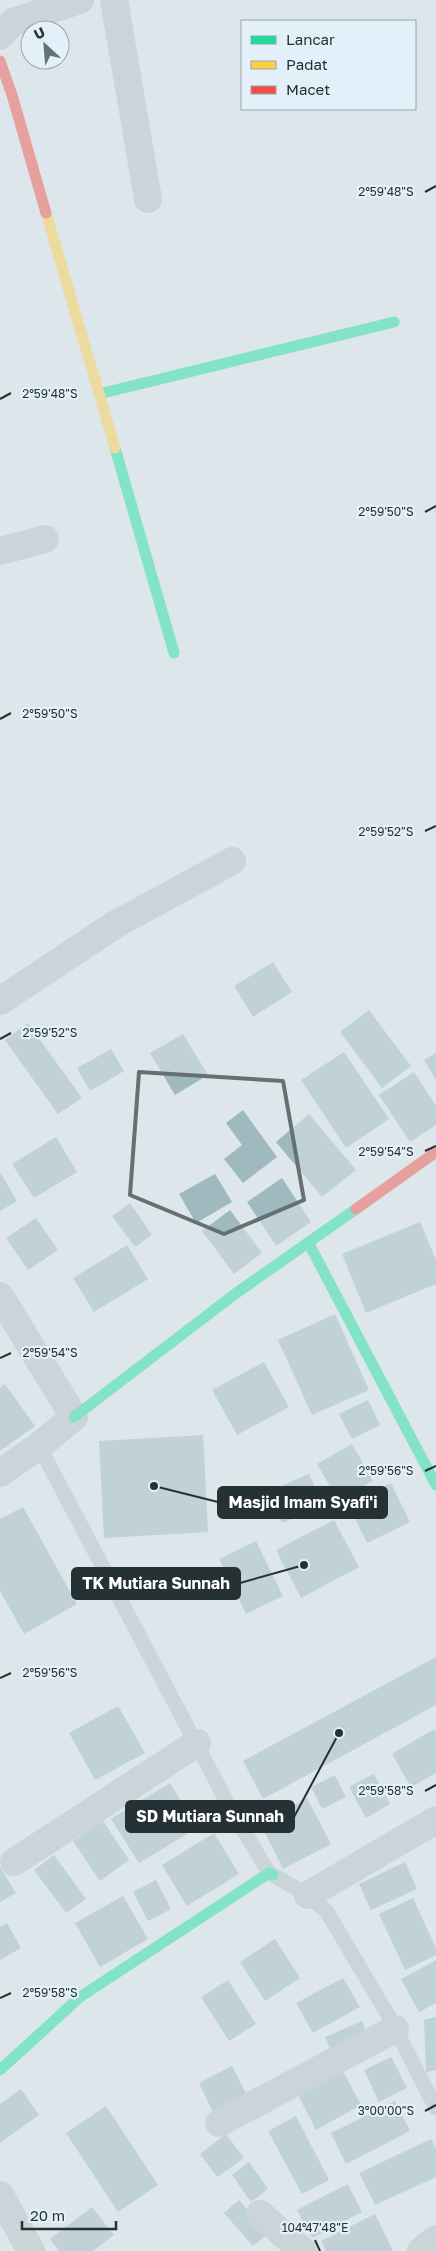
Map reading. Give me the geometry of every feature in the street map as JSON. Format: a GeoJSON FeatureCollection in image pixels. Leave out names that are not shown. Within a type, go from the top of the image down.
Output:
{"type":"FeatureCollection","features":[{"type":"Feature","properties":{"kind":"street"},"geometry":{"type":"LineString","coordinates":[[0,36],[13,22],[80,0]]}},
{"type":"Feature","properties":{"kind":"street"},"geometry":{"type":"LineString","coordinates":[[114,0],[148,199]]}},
{"type":"Feature","properties":{"kind":"street"},"geometry":{"type":"LineString","coordinates":[[0,61],[15,105],[174,653]]}},
{"type":"Feature","properties":{"kind":"street"},"geometry":{"type":"LineString","coordinates":[[99,394],[394,322]]}},
{"type":"Feature","properties":{"kind":"street"},"geometry":{"type":"LineString","coordinates":[[0,551],[45,539]]}},
{"type":"Feature","properties":{"kind":"street"},"geometry":{"type":"LineString","coordinates":[[0,1001],[116,924],[232,861]]}},
{"type":"Feature","properties":{"kind":"street"},"geometry":{"type":"LineString","coordinates":[[0,1473],[39,1446],[235,1294],[436,1152]]}},
{"type":"Feature","properties":{"kind":"street"},"geometry":{"type":"LineString","coordinates":[[308,1242],[436,1485]]}},
{"type":"Feature","properties":{"kind":"street"},"geometry":{"type":"LineString","coordinates":[[0,1296],[74,1417]]}},
{"type":"Feature","properties":{"kind":"street"},"geometry":{"type":"LineString","coordinates":[[14,1862],[196,1743]]}},
{"type":"Feature","properties":{"kind":"street"},"geometry":{"type":"LineString","coordinates":[[307,1894],[436,1820]]}},
{"type":"Feature","properties":{"kind":"street"},"geometry":{"type":"LineString","coordinates":[[0,2070],[80,1997],[271,1874]]}},
{"type":"Feature","properties":{"kind":"street"},"geometry":{"type":"LineString","coordinates":[[219,2123],[395,2029]]}},
{"type":"Feature","properties":{"kind":"street"},"geometry":{"type":"LineString","coordinates":[[0,2195],[31,2251]]}},
{"type":"Feature","properties":{"kind":"street"},"geometry":{"type":"LineString","coordinates":[[260,2214],[303,2251]]}},
{"type":"Feature","properties":{"kind":"street"},"geometry":{"type":"LineString","coordinates":[[421,2251],[436,2239]]}},
{"type":"Feature","properties":{"kind":"lane"},"geometry":{"type":"LineString","coordinates":[[39,1446],[228,1804],[271,1874],[307,1894],[322,1905],[333,1920],[395,2029],[429,2079],[436,2108]]}},
{"type":"Feature","properties":{"kind":"highlighted area"},"geometry":{"type":"Polygon","coordinates":[[[139,1072],[283,1081],[304,1200],[224,1234],[130,1195],[139,1072]]]}},
{"type":"Feature","properties":{"kind":"building"},"geometry":{"type":"Polygon","coordinates":[[[273,962],[292,992],[253,1017],[234,986],[273,962]]]}},
{"type":"Feature","properties":{"kind":"building"},"geometry":{"type":"Polygon","coordinates":[[[369,1010],[411,1066],[382,1088],[340,1032],[369,1010]]]}},
{"type":"Feature","properties":{"kind":"building"},"geometry":{"type":"Polygon","coordinates":[[[28,1023],[82,1098],[58,1114],[5,1040],[28,1023]]]}},
{"type":"Feature","properties":{"kind":"building"},"geometry":{"type":"Polygon","coordinates":[[[183,1034],[208,1075],[175,1095],[150,1053],[183,1034]]]}},
{"type":"Feature","properties":{"kind":"building"},"geometry":{"type":"Polygon","coordinates":[[[111,1049],[124,1071],[90,1091],[77,1068],[111,1049]]]}},
{"type":"Feature","properties":{"kind":"building"},"geometry":{"type":"Polygon","coordinates":[[[344,1052],[389,1119],[346,1148],[301,1080],[344,1052]]]}},
{"type":"Feature","properties":{"kind":"building"},"geometry":{"type":"Polygon","coordinates":[[[436,1053],[436,1080],[424,1060],[436,1053]]]}},
{"type":"Feature","properties":{"kind":"building"},"geometry":{"type":"Polygon","coordinates":[[[414,1072],[436,1106],[436,1125],[410,1142],[379,1095],[414,1072]]]}},
{"type":"Feature","properties":{"kind":"building"},"geometry":{"type":"Polygon","coordinates":[[[243,1110],[277,1157],[243,1183],[224,1159],[242,1145],[226,1123],[243,1110]]]}},
{"type":"Feature","properties":{"kind":"building"},"geometry":{"type":"Polygon","coordinates":[[[309,1114],[356,1170],[322,1197],[276,1142],[309,1114]]]}},
{"type":"Feature","properties":{"kind":"building"},"geometry":{"type":"Polygon","coordinates":[[[56,1137],[77,1172],[34,1198],[12,1164],[56,1137]]]}},
{"type":"Feature","properties":{"kind":"building"},"geometry":{"type":"Polygon","coordinates":[[[0,1172],[17,1201],[0,1211],[0,1172]]]}},
{"type":"Feature","properties":{"kind":"building"},"geometry":{"type":"Polygon","coordinates":[[[215,1174],[232,1202],[196,1223],[179,1194],[215,1174]]]}},
{"type":"Feature","properties":{"kind":"building"},"geometry":{"type":"Polygon","coordinates":[[[282,1178],[311,1222],[276,1246],[247,1202],[282,1178]]]}},
{"type":"Feature","properties":{"kind":"building"},"geometry":{"type":"Polygon","coordinates":[[[130,1203],[152,1235],[135,1247],[112,1216],[130,1203]]]}},
{"type":"Feature","properties":{"kind":"building"},"geometry":{"type":"Polygon","coordinates":[[[230,1210],[262,1253],[234,1274],[202,1231],[230,1210]]]}},
{"type":"Feature","properties":{"kind":"building"},"geometry":{"type":"Polygon","coordinates":[[[36,1218],[58,1250],[28,1270],[6,1238],[36,1218]]]}},
{"type":"Feature","properties":{"kind":"building"},"geometry":{"type":"Polygon","coordinates":[[[420,1222],[436,1260],[436,1284],[366,1313],[342,1254],[420,1222]]]}},
{"type":"Feature","properties":{"kind":"building"},"geometry":{"type":"Polygon","coordinates":[[[127,1245],[148,1279],[94,1312],[73,1278],[127,1245]]]}},
{"type":"Feature","properties":{"kind":"building"},"geometry":{"type":"Polygon","coordinates":[[[335,1314],[369,1390],[312,1415],[278,1340],[335,1314]]]}},
{"type":"Feature","properties":{"kind":"building"},"geometry":{"type":"Polygon","coordinates":[[[264,1362],[289,1407],[237,1435],[212,1390],[264,1362]]]}},
{"type":"Feature","properties":{"kind":"building"},"geometry":{"type":"Polygon","coordinates":[[[5,1384],[35,1426],[0,1451],[0,1388],[5,1384]]]}},
{"type":"Feature","properties":{"kind":"building"},"geometry":{"type":"Polygon","coordinates":[[[368,1400],[380,1425],[352,1439],[339,1414],[368,1400]]]}},
{"type":"Feature","properties":{"kind":"building"},"geometry":{"type":"Polygon","coordinates":[[[203,1435],[208,1532],[104,1538],[99,1441],[203,1435]]]}},
{"type":"Feature","properties":{"kind":"building"},"geometry":{"type":"Polygon","coordinates":[[[352,1444],[373,1481],[338,1500],[317,1464],[352,1444]]]}},
{"type":"Feature","properties":{"kind":"building"},"geometry":{"type":"Polygon","coordinates":[[[309,1474],[323,1505],[282,1523],[268,1492],[309,1474]]]}},
{"type":"Feature","properties":{"kind":"building"},"geometry":{"type":"Polygon","coordinates":[[[391,1483],[410,1522],[367,1543],[348,1504],[391,1483]]]}},
{"type":"Feature","properties":{"kind":"building"},"geometry":{"type":"Polygon","coordinates":[[[23,1507],[77,1604],[24,1634],[0,1591],[0,1519],[23,1507]]]}},
{"type":"Feature","properties":{"kind":"building"},"geometry":{"type":"Polygon","coordinates":[[[334,1520],[359,1567],[301,1598],[276,1550],[334,1520]]]}},
{"type":"Feature","properties":{"kind":"building"},"geometry":{"type":"Polygon","coordinates":[[[256,1541],[283,1596],[246,1614],[219,1559],[256,1541]]]}},
{"type":"Feature","properties":{"kind":"building"},"geometry":{"type":"Polygon","coordinates":[[[436,1657],[436,1705],[263,1799],[243,1761],[436,1657]]]}},
{"type":"Feature","properties":{"kind":"building"},"geometry":{"type":"Polygon","coordinates":[[[118,1706],[145,1753],[95,1780],[69,1733],[118,1706]]]}},
{"type":"Feature","properties":{"kind":"building"},"geometry":{"type":"Polygon","coordinates":[[[434,1729],[436,1733],[436,1773],[411,1787],[392,1754],[434,1729]]]}},
{"type":"Feature","properties":{"kind":"building"},"geometry":{"type":"Polygon","coordinates":[[[374,1774],[390,1804],[366,1818],[349,1787],[374,1774]]]}},
{"type":"Feature","properties":{"kind":"building"},"geometry":{"type":"Polygon","coordinates":[[[335,1775],[346,1797],[322,1809],[311,1787],[335,1775]]]}},
{"type":"Feature","properties":{"kind":"building"},"geometry":{"type":"Polygon","coordinates":[[[170,1783],[197,1828],[139,1863],[111,1819],[170,1783]]]}},
{"type":"Feature","properties":{"kind":"building"},"geometry":{"type":"Polygon","coordinates":[[[307,1798],[331,1844],[283,1869],[260,1823],[307,1798]]]}},
{"type":"Feature","properties":{"kind":"building"},"geometry":{"type":"Polygon","coordinates":[[[103,1821],[129,1860],[100,1881],[73,1841],[103,1821]]]}},
{"type":"Feature","properties":{"kind":"building"},"geometry":{"type":"Polygon","coordinates":[[[214,1833],[239,1874],[187,1906],[162,1865],[214,1833]]]}},
{"type":"Feature","properties":{"kind":"building"},"geometry":{"type":"Polygon","coordinates":[[[54,1855],[86,1899],[66,1913],[34,1870],[54,1855]]]}},
{"type":"Feature","properties":{"kind":"building"},"geometry":{"type":"Polygon","coordinates":[[[405,1862],[417,1889],[371,1910],[359,1884],[405,1862]]]}},
{"type":"Feature","properties":{"kind":"building"},"geometry":{"type":"Polygon","coordinates":[[[0,1867],[16,1893],[0,1902],[0,1867]]]}},
{"type":"Feature","properties":{"kind":"building"},"geometry":{"type":"Polygon","coordinates":[[[156,1880],[171,1909],[148,1921],[133,1892],[156,1880]]]}},
{"type":"Feature","properties":{"kind":"building"},"geometry":{"type":"Polygon","coordinates":[[[123,1896],[148,1939],[100,1967],[75,1923],[123,1896]]]}},
{"type":"Feature","properties":{"kind":"building"},"geometry":{"type":"Polygon","coordinates":[[[413,1898],[436,1948],[436,1955],[405,1970],[379,1914],[413,1898]]]}},
{"type":"Feature","properties":{"kind":"building"},"geometry":{"type":"Polygon","coordinates":[[[7,1923],[21,1948],[0,1960],[0,1927],[7,1923]]]}},
{"type":"Feature","properties":{"kind":"building"},"geometry":{"type":"Polygon","coordinates":[[[275,1939],[300,1978],[265,2001],[240,1962],[275,1939]]]}},
{"type":"Feature","properties":{"kind":"building"},"geometry":{"type":"Polygon","coordinates":[[[436,1960],[436,2003],[419,2012],[401,1979],[436,1960]]]}},
{"type":"Feature","properties":{"kind":"building"},"geometry":{"type":"Polygon","coordinates":[[[343,1978],[360,2007],[313,2033],[296,2003],[343,1978]]]}},
{"type":"Feature","properties":{"kind":"building"},"geometry":{"type":"Polygon","coordinates":[[[228,1980],[256,2024],[229,2041],[201,1997],[228,1980]]]}},
{"type":"Feature","properties":{"kind":"building"},"geometry":{"type":"Polygon","coordinates":[[[436,2017],[436,2070],[426,2072],[424,2020],[436,2017]]]}},
{"type":"Feature","properties":{"kind":"building"},"geometry":{"type":"Polygon","coordinates":[[[362,2021],[369,2038],[332,2053],[325,2037],[362,2021]]]}},
{"type":"Feature","properties":{"kind":"building"},"geometry":{"type":"Polygon","coordinates":[[[391,2057],[407,2088],[379,2102],[364,2070],[391,2057]]]}},
{"type":"Feature","properties":{"kind":"building"},"geometry":{"type":"Polygon","coordinates":[[[232,2066],[248,2097],[214,2114],[199,2083],[232,2066]]]}},
{"type":"Feature","properties":{"kind":"building"},"geometry":{"type":"Polygon","coordinates":[[[343,2071],[361,2105],[316,2130],[298,2095],[343,2071]]]}},
{"type":"Feature","properties":{"kind":"building"},"geometry":{"type":"Polygon","coordinates":[[[21,2089],[39,2115],[0,2143],[0,2104],[21,2089]]]}},
{"type":"Feature","properties":{"kind":"building"},"geometry":{"type":"Polygon","coordinates":[[[395,2101],[410,2131],[346,2164],[331,2133],[395,2101]]]}},
{"type":"Feature","properties":{"kind":"building"},"geometry":{"type":"Polygon","coordinates":[[[106,2106],[158,2185],[118,2212],[66,2133],[106,2106]]]}},
{"type":"Feature","properties":{"kind":"building"},"geometry":{"type":"Polygon","coordinates":[[[296,2116],[329,2180],[302,2194],[268,2131],[296,2116]]]}},
{"type":"Feature","properties":{"kind":"building"},"geometry":{"type":"Polygon","coordinates":[[[226,2134],[244,2158],[217,2177],[200,2154],[226,2134]]]}},
{"type":"Feature","properties":{"kind":"building"},"geometry":{"type":"Polygon","coordinates":[[[431,2139],[436,2149],[436,2177],[375,2205],[359,2173],[431,2139]]]}},
{"type":"Feature","properties":{"kind":"building"},"geometry":{"type":"Polygon","coordinates":[[[249,2162],[268,2189],[251,2202],[232,2175],[249,2162]]]}},
{"type":"Feature","properties":{"kind":"building"},"geometry":{"type":"Polygon","coordinates":[[[348,2184],[362,2212],[312,2238],[297,2210],[348,2184]]]}},
{"type":"Feature","properties":{"kind":"building"},"geometry":{"type":"Polygon","coordinates":[[[239,2200],[268,2234],[253,2246],[224,2213],[239,2200]]]}},
{"type":"Feature","properties":{"kind":"building"},"geometry":{"type":"Polygon","coordinates":[[[92,2207],[114,2235],[93,2251],[59,2251],[50,2239],[92,2207]]]}},
{"type":"Feature","properties":{"kind":"building"},"geometry":{"type":"Polygon","coordinates":[[[375,2214],[393,2251],[326,2251],[321,2241],[375,2214]]]}},
{"type":"Feature","properties":{"kind":"traffic: fast"},"geometry":{"type":"LineString","coordinates":[[99,394],[394,322]]}},
{"type":"Feature","properties":{"kind":"traffic: fast"},"geometry":{"type":"LineString","coordinates":[[115,448],[174,653]]}},
{"type":"Feature","properties":{"kind":"traffic: fast"},"geometry":{"type":"LineString","coordinates":[[74,1417],[235,1294],[356,1209]]}},
{"type":"Feature","properties":{"kind":"traffic: fast"},"geometry":{"type":"LineString","coordinates":[[308,1242],[436,1485]]}},
{"type":"Feature","properties":{"kind":"traffic: fast"},"geometry":{"type":"LineString","coordinates":[[0,2070],[80,1997],[269,1873],[273,1875]]}},
{"type":"Feature","properties":{"kind":"traffic: slow"},"geometry":{"type":"LineString","coordinates":[[46,213],[115,448]]}},
{"type":"Feature","properties":{"kind":"traffic: jam"},"geometry":{"type":"LineString","coordinates":[[0,61],[12,95],[46,213]]}},
{"type":"Feature","properties":{"kind":"traffic: jam"},"geometry":{"type":"LineString","coordinates":[[356,1209],[436,1152]]}},
{"type":"Feature","properties":{"kind":"place","name":"Masjid Imam Syafi'i"},"geometry":{"type":"Point","coordinates":[154,1486]}},
{"type":"Feature","properties":{"kind":"place","name":"TK Mutiara Sunnah"},"geometry":{"type":"Point","coordinates":[304,1565]}},
{"type":"Feature","properties":{"kind":"place","name":"SD Mutiara Sunnah"},"geometry":{"type":"Point","coordinates":[339,1733]}}]}
